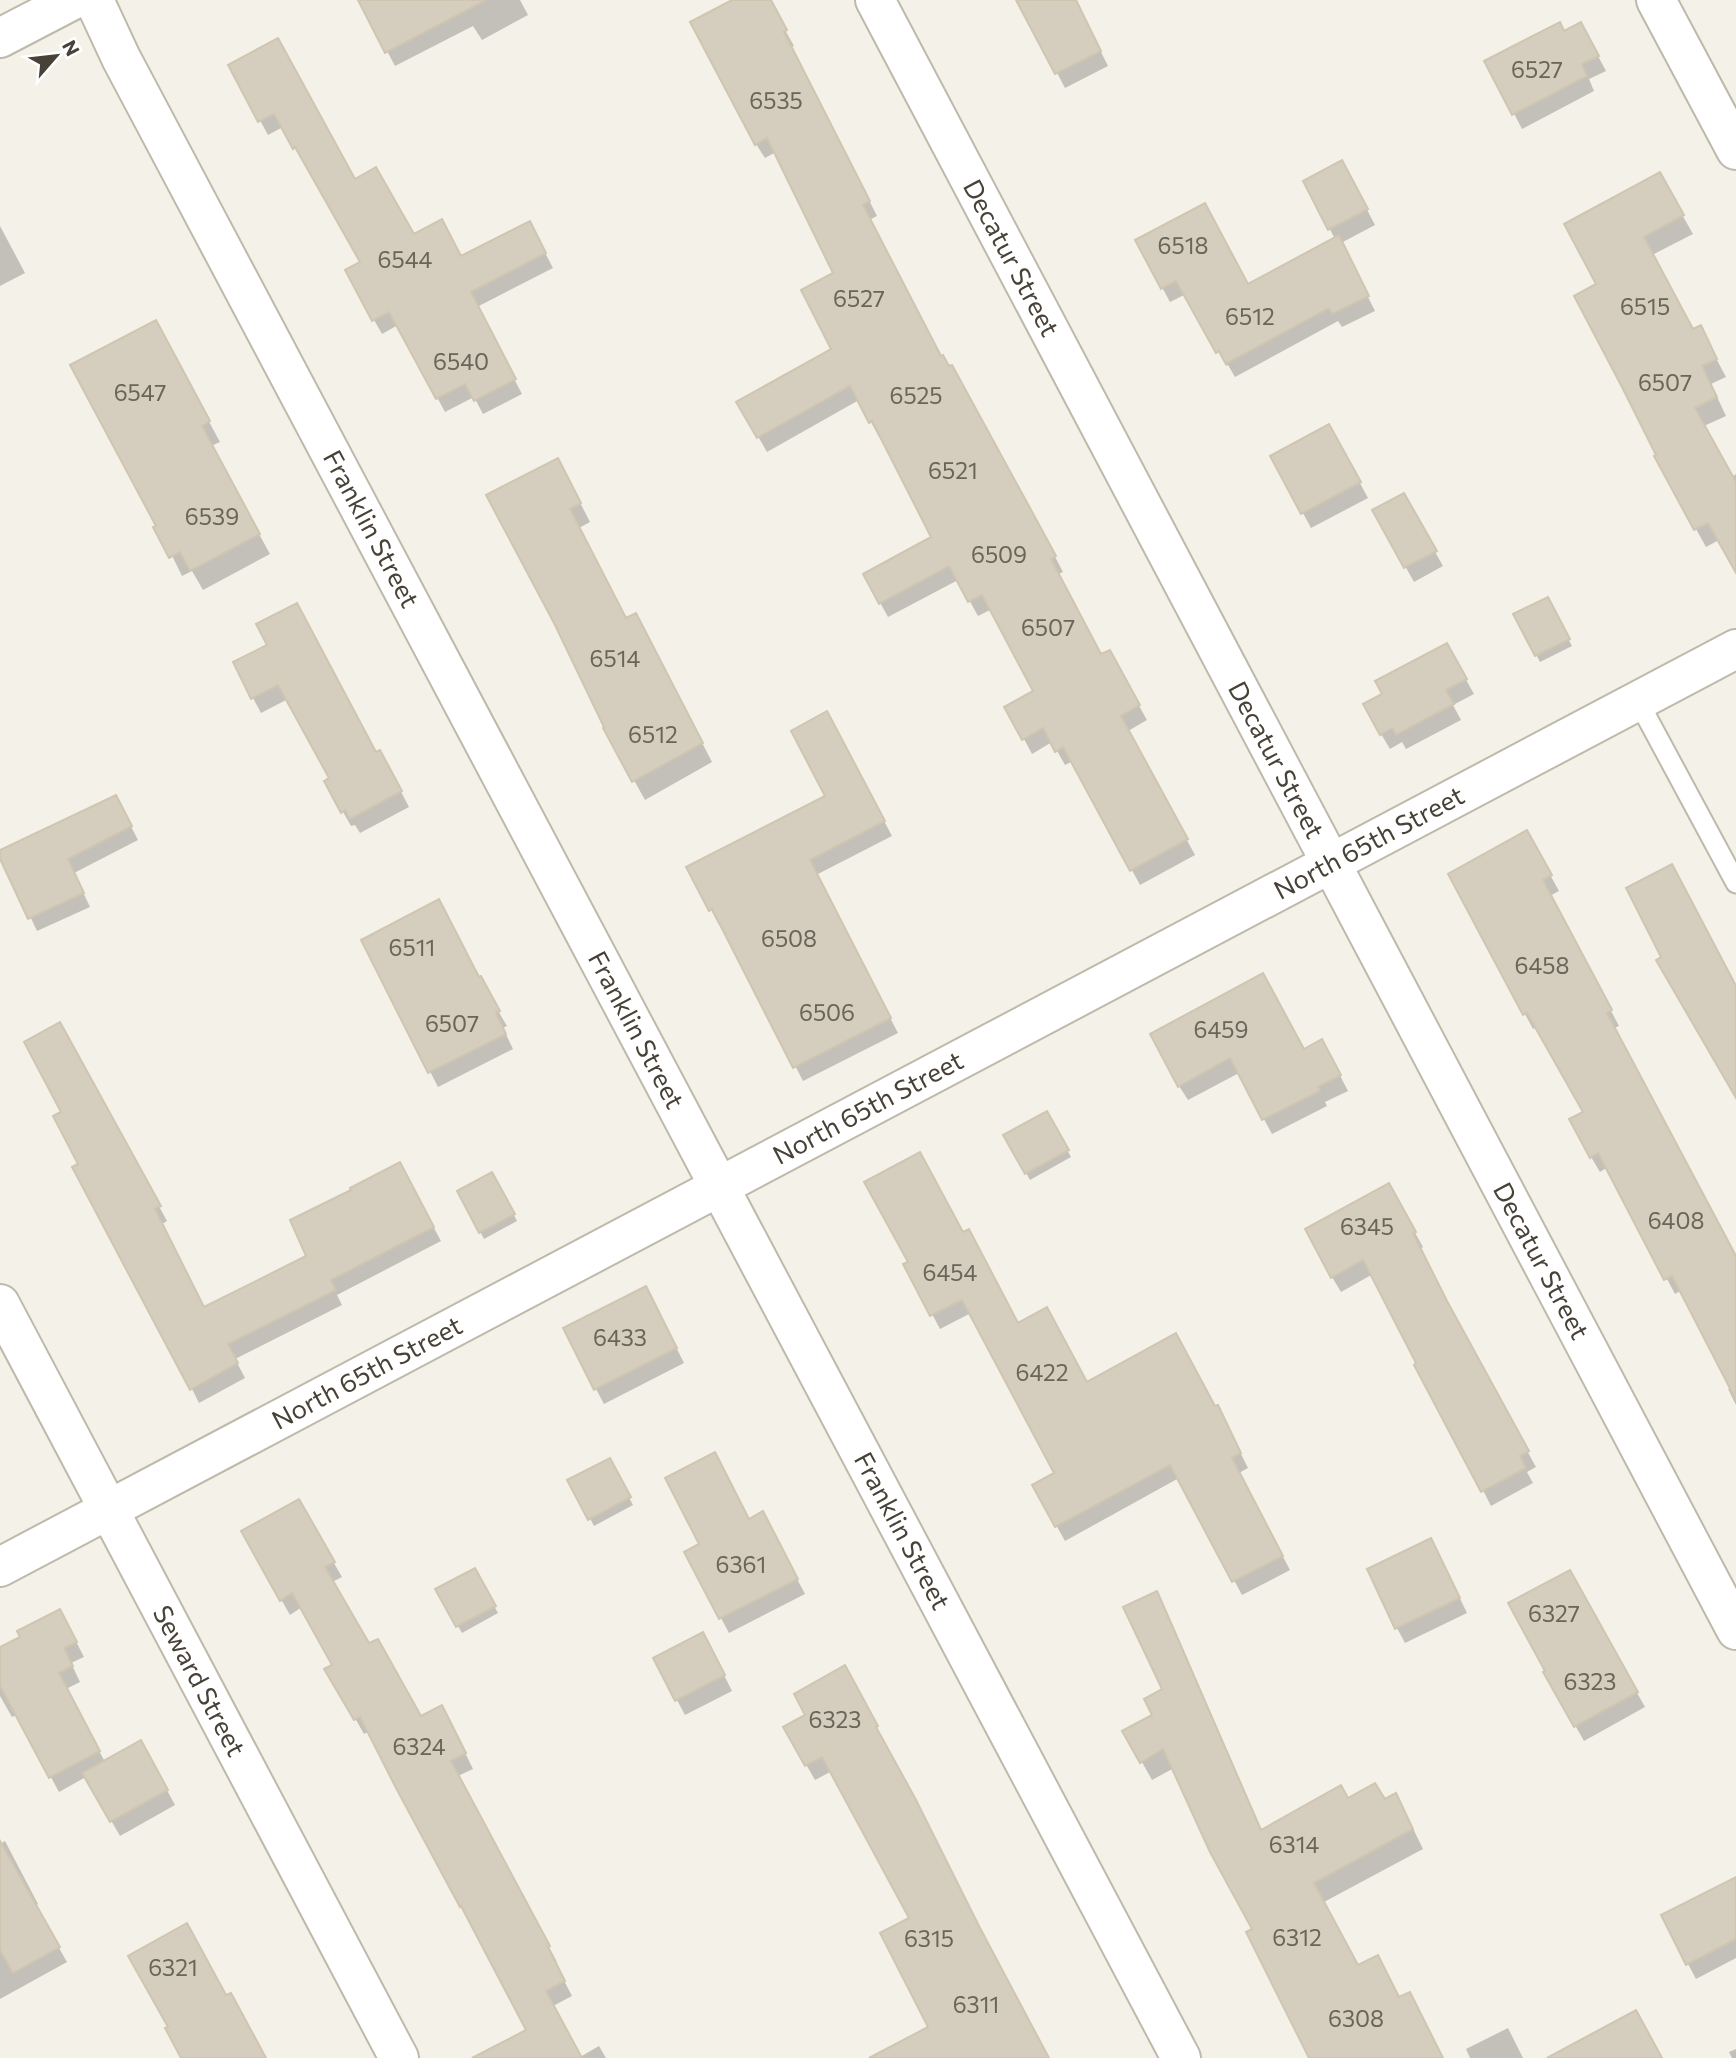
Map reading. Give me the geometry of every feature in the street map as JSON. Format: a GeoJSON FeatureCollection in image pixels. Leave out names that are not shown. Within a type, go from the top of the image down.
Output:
{"type":"FeatureCollection","features":[{"type":"Feature","properties":{"kind":"street"},"geometry":{"type":"LineString","coordinates":[[0,38],[73,0]]}},
{"type":"Feature","properties":{"kind":"street","name":"Franklin Street"},"geometry":{"type":"LineString","coordinates":[[94,0],[121,58],[1181,2058]]}},
{"type":"Feature","properties":{"kind":"street","name":"Decatur Street"},"geometry":{"type":"LineString","coordinates":[[875,0],[1736,1630]]}},
{"type":"Feature","properties":{"kind":"street"},"geometry":{"type":"LineString","coordinates":[[1656,0],[1736,150]]}},
{"type":"Feature","properties":{"kind":"street","name":"North 65th Street"},"geometry":{"type":"LineString","coordinates":[[0,1567],[1736,649]]}},
{"type":"Feature","properties":{"kind":"street","name":"Seward Street"},"geometry":{"type":"LineString","coordinates":[[0,1304],[399,2058]]}},
{"type":"Feature","properties":{"kind":"lane"},"geometry":{"type":"LineString","coordinates":[[1638,701],[1736,883]]}},
{"type":"Feature","properties":{"kind":"building"},"geometry":{"type":"Polygon","coordinates":[[[358,0],[486,0],[385,53],[358,0]]]}},
{"type":"Feature","properties":{"kind":"building"},"geometry":{"type":"Polygon","coordinates":[[[732,0],[771,0],[787,30],[784,32],[870,201],[863,205],[941,356],[943,355],[949,366],[952,365],[1056,556],[1051,559],[1101,654],[1110,650],[1140,705],[1121,716],[1188,839],[1130,871],[1063,747],[1055,752],[1043,728],[1022,740],[1004,707],[1033,691],[982,595],[968,602],[949,566],[879,604],[863,574],[931,537],[872,421],[869,423],[850,386],[757,438],[736,402],[831,349],[801,290],[833,273],[767,138],[755,145],[690,22],[732,0]]]}},
{"type":"Feature","properties":{"kind":"building"},"geometry":{"type":"Polygon","coordinates":[[[1016,0],[1076,0],[1101,51],[1055,74],[1016,0]]]}},
{"type":"Feature","properties":{"kind":"building"},"geometry":{"type":"Polygon","coordinates":[[[1560,22],[1564,31],[1581,22],[1599,56],[1582,64],[1587,76],[1512,115],[1484,61],[1560,22]]]}},
{"type":"Feature","properties":{"kind":"building"},"geometry":{"type":"Polygon","coordinates":[[[278,38],[355,179],[376,167],[414,234],[442,219],[461,256],[530,221],[546,253],[471,292],[516,379],[474,401],[465,384],[436,399],[389,312],[372,321],[345,270],[360,262],[274,114],[258,122],[228,65],[278,38]]]}},
{"type":"Feature","properties":{"kind":"building"},"geometry":{"type":"Polygon","coordinates":[[[1342,160],[1368,209],[1328,230],[1303,181],[1342,160]]]}},
{"type":"Feature","properties":{"kind":"building"},"geometry":{"type":"Polygon","coordinates":[[[1660,172],[1684,215],[1644,237],[1693,329],[1701,325],[1717,359],[1702,366],[1717,397],[1695,408],[1736,482],[1736,573],[1708,523],[1694,530],[1574,296],[1596,284],[1564,224],[1660,172]]]}},
{"type":"Feature","properties":{"kind":"building"},"geometry":{"type":"Polygon","coordinates":[[[1205,203],[1248,284],[1339,235],[1369,296],[1332,314],[1329,308],[1226,364],[1219,351],[1216,353],[1176,281],[1161,289],[1135,240],[1205,203]]]}},
{"type":"Feature","properties":{"kind":"building"},"geometry":{"type":"Polygon","coordinates":[[[156,320],[210,421],[202,426],[260,534],[190,571],[180,552],[169,558],[153,527],[156,526],[70,365],[156,320]]]}},
{"type":"Feature","properties":{"kind":"building"},"geometry":{"type":"Polygon","coordinates":[[[1329,424],[1361,482],[1301,514],[1270,456],[1329,424]]]}},
{"type":"Feature","properties":{"kind":"building"},"geometry":{"type":"Polygon","coordinates":[[[558,458],[581,503],[570,509],[626,618],[636,613],[703,743],[632,782],[603,728],[554,623],[486,495],[558,458]]]}},
{"type":"Feature","properties":{"kind":"building"},"geometry":{"type":"Polygon","coordinates":[[[1404,493],[1437,551],[1404,568],[1372,510],[1404,493]]]}},
{"type":"Feature","properties":{"kind":"building"},"geometry":{"type":"Polygon","coordinates":[[[1548,597],[1570,639],[1535,656],[1513,614],[1548,597]]]}},
{"type":"Feature","properties":{"kind":"building"},"geometry":{"type":"Polygon","coordinates":[[[297,603],[376,752],[380,750],[402,791],[350,819],[345,810],[341,813],[324,781],[329,778],[278,685],[251,699],[233,662],[267,645],[256,624],[297,603]]]}},
{"type":"Feature","properties":{"kind":"building"},"geometry":{"type":"Polygon","coordinates":[[[1447,643],[1467,679],[1446,690],[1454,704],[1396,735],[1392,728],[1380,735],[1363,704],[1382,694],[1375,681],[1447,643]]]}},
{"type":"Feature","properties":{"kind":"building"},"geometry":{"type":"Polygon","coordinates":[[[827,711],[885,821],[810,860],[891,1018],[793,1068],[712,909],[709,911],[686,867],[825,796],[791,731],[827,711]]]}},
{"type":"Feature","properties":{"kind":"building"},"geometry":{"type":"Polygon","coordinates":[[[116,795],[132,826],[68,859],[84,893],[28,919],[0,859],[0,850],[116,795]]]}},
{"type":"Feature","properties":{"kind":"building"},"geometry":{"type":"Polygon","coordinates":[[[1527,830],[1552,875],[1543,880],[1612,1010],[1607,1013],[1736,1256],[1736,1400],[1672,1276],[1664,1280],[1598,1153],[1590,1158],[1569,1119],[1583,1112],[1527,1013],[1523,1015],[1448,874],[1527,830]]]}},
{"type":"Feature","properties":{"kind":"building"},"geometry":{"type":"Polygon","coordinates":[[[1672,864],[1736,986],[1736,1098],[1656,960],[1661,957],[1626,888],[1672,864]]]}},
{"type":"Feature","properties":{"kind":"building"},"geometry":{"type":"Polygon","coordinates":[[[439,899],[479,977],[481,976],[500,1011],[496,1013],[506,1034],[428,1073],[361,940],[439,899]]]}},
{"type":"Feature","properties":{"kind":"building"},"geometry":{"type":"Polygon","coordinates":[[[1263,973],[1304,1049],[1322,1039],[1341,1075],[1318,1087],[1320,1091],[1262,1120],[1230,1058],[1178,1087],[1150,1034],[1263,973]]]}},
{"type":"Feature","properties":{"kind":"building"},"geometry":{"type":"Polygon","coordinates":[[[60,1022],[161,1206],[155,1209],[204,1307],[306,1256],[290,1220],[400,1162],[434,1227],[331,1280],[336,1290],[228,1344],[238,1363],[190,1390],[72,1167],[78,1164],[53,1116],[61,1112],[24,1042],[60,1022]]]}},
{"type":"Feature","properties":{"kind":"building"},"geometry":{"type":"Polygon","coordinates":[[[1047,1111],[1069,1150],[1025,1174],[1003,1135],[1047,1111]]]}},
{"type":"Feature","properties":{"kind":"building"},"geometry":{"type":"Polygon","coordinates":[[[920,1152],[963,1232],[969,1229],[1018,1323],[1047,1307],[1087,1382],[1176,1333],[1215,1406],[1218,1405],[1241,1453],[1232,1458],[1283,1556],[1232,1582],[1170,1465],[1055,1527],[1032,1485],[1054,1473],[962,1300],[930,1316],[903,1264],[908,1262],[864,1182],[920,1152]]]}},
{"type":"Feature","properties":{"kind":"building"},"geometry":{"type":"Polygon","coordinates":[[[492,1172],[515,1214],[479,1233],[457,1191],[492,1172]]]}},
{"type":"Feature","properties":{"kind":"building"},"geometry":{"type":"Polygon","coordinates":[[[1389,1183],[1416,1232],[1413,1233],[1447,1301],[1529,1451],[1520,1456],[1526,1468],[1481,1492],[1414,1365],[1416,1363],[1363,1260],[1331,1278],[1305,1229],[1389,1183]]]}},
{"type":"Feature","properties":{"kind":"building"},"geometry":{"type":"Polygon","coordinates":[[[646,1286],[677,1348],[594,1390],[563,1328],[646,1286]]]}},
{"type":"Feature","properties":{"kind":"building"},"geometry":{"type":"Polygon","coordinates":[[[715,1452],[749,1519],[763,1511],[798,1579],[719,1619],[684,1552],[699,1544],[665,1478],[715,1452]]]}},
{"type":"Feature","properties":{"kind":"building"},"geometry":{"type":"Polygon","coordinates":[[[610,1458],[631,1497],[588,1520],[567,1480],[610,1458]]]}},
{"type":"Feature","properties":{"kind":"building"},"geometry":{"type":"Polygon","coordinates":[[[299,1499],[335,1562],[325,1567],[369,1643],[378,1639],[421,1716],[442,1705],[466,1753],[451,1761],[550,1946],[548,1947],[565,1981],[546,1991],[582,2058],[472,2058],[526,2030],[360,1717],[354,1720],[324,1669],[332,1665],[292,1593],[280,1601],[241,1531],[299,1499]]]}},
{"type":"Feature","properties":{"kind":"building"},"geometry":{"type":"Polygon","coordinates":[[[1431,1538],[1460,1598],[1395,1629],[1367,1569],[1431,1538]]]}},
{"type":"Feature","properties":{"kind":"building"},"geometry":{"type":"Polygon","coordinates":[[[475,1568],[496,1606],[456,1627],[435,1589],[475,1568]]]}},
{"type":"Feature","properties":{"kind":"building"},"geometry":{"type":"Polygon","coordinates":[[[1570,1570],[1638,1692],[1574,1727],[1508,1603],[1570,1570]]]}},
{"type":"Feature","properties":{"kind":"building"},"geometry":{"type":"Polygon","coordinates":[[[1157,1591],[1261,1830],[1341,1785],[1348,1798],[1375,1783],[1385,1799],[1396,1793],[1413,1829],[1314,1883],[1358,1965],[1378,1955],[1399,1997],[1410,1992],[1443,2058],[1309,2058],[1246,1932],[1252,1929],[1210,1852],[1163,1749],[1140,1763],[1122,1731],[1152,1715],[1144,1699],[1162,1689],[1123,1607],[1157,1591]]]}},
{"type":"Feature","properties":{"kind":"building"},"geometry":{"type":"Polygon","coordinates":[[[60,1609],[77,1642],[64,1648],[73,1666],[59,1673],[100,1751],[49,1778],[0,1686],[0,1647],[20,1637],[17,1631],[60,1609]]]}},
{"type":"Feature","properties":{"kind":"building"},"geometry":{"type":"Polygon","coordinates":[[[703,1632],[725,1675],[675,1701],[653,1658],[703,1632]]]}},
{"type":"Feature","properties":{"kind":"building"},"geometry":{"type":"Polygon","coordinates":[[[845,1665],[1049,2058],[869,2058],[928,2027],[880,1933],[909,1918],[822,1757],[805,1766],[783,1727],[805,1715],[794,1694],[845,1665]]]}},
{"type":"Feature","properties":{"kind":"building"},"geometry":{"type":"Polygon","coordinates":[[[141,1740],[168,1790],[110,1822],[82,1773],[141,1740]]]}},
{"type":"Feature","properties":{"kind":"building"},"geometry":{"type":"Polygon","coordinates":[[[0,1841],[60,1947],[13,1973],[0,1950],[0,1841]]]}},
{"type":"Feature","properties":{"kind":"building"},"geometry":{"type":"Polygon","coordinates":[[[1736,1877],[1736,1939],[1686,1965],[1661,1915],[1736,1877]]]}},
{"type":"Feature","properties":{"kind":"building"},"geometry":{"type":"Polygon","coordinates":[[[187,1923],[226,1995],[231,1993],[266,2058],[181,2058],[165,2028],[168,2027],[128,1956],[187,1923]]]}},
{"type":"Feature","properties":{"kind":"building"},"geometry":{"type":"Polygon","coordinates":[[[1636,2010],[1662,2058],[1547,2058],[1636,2010]]]}}]}
